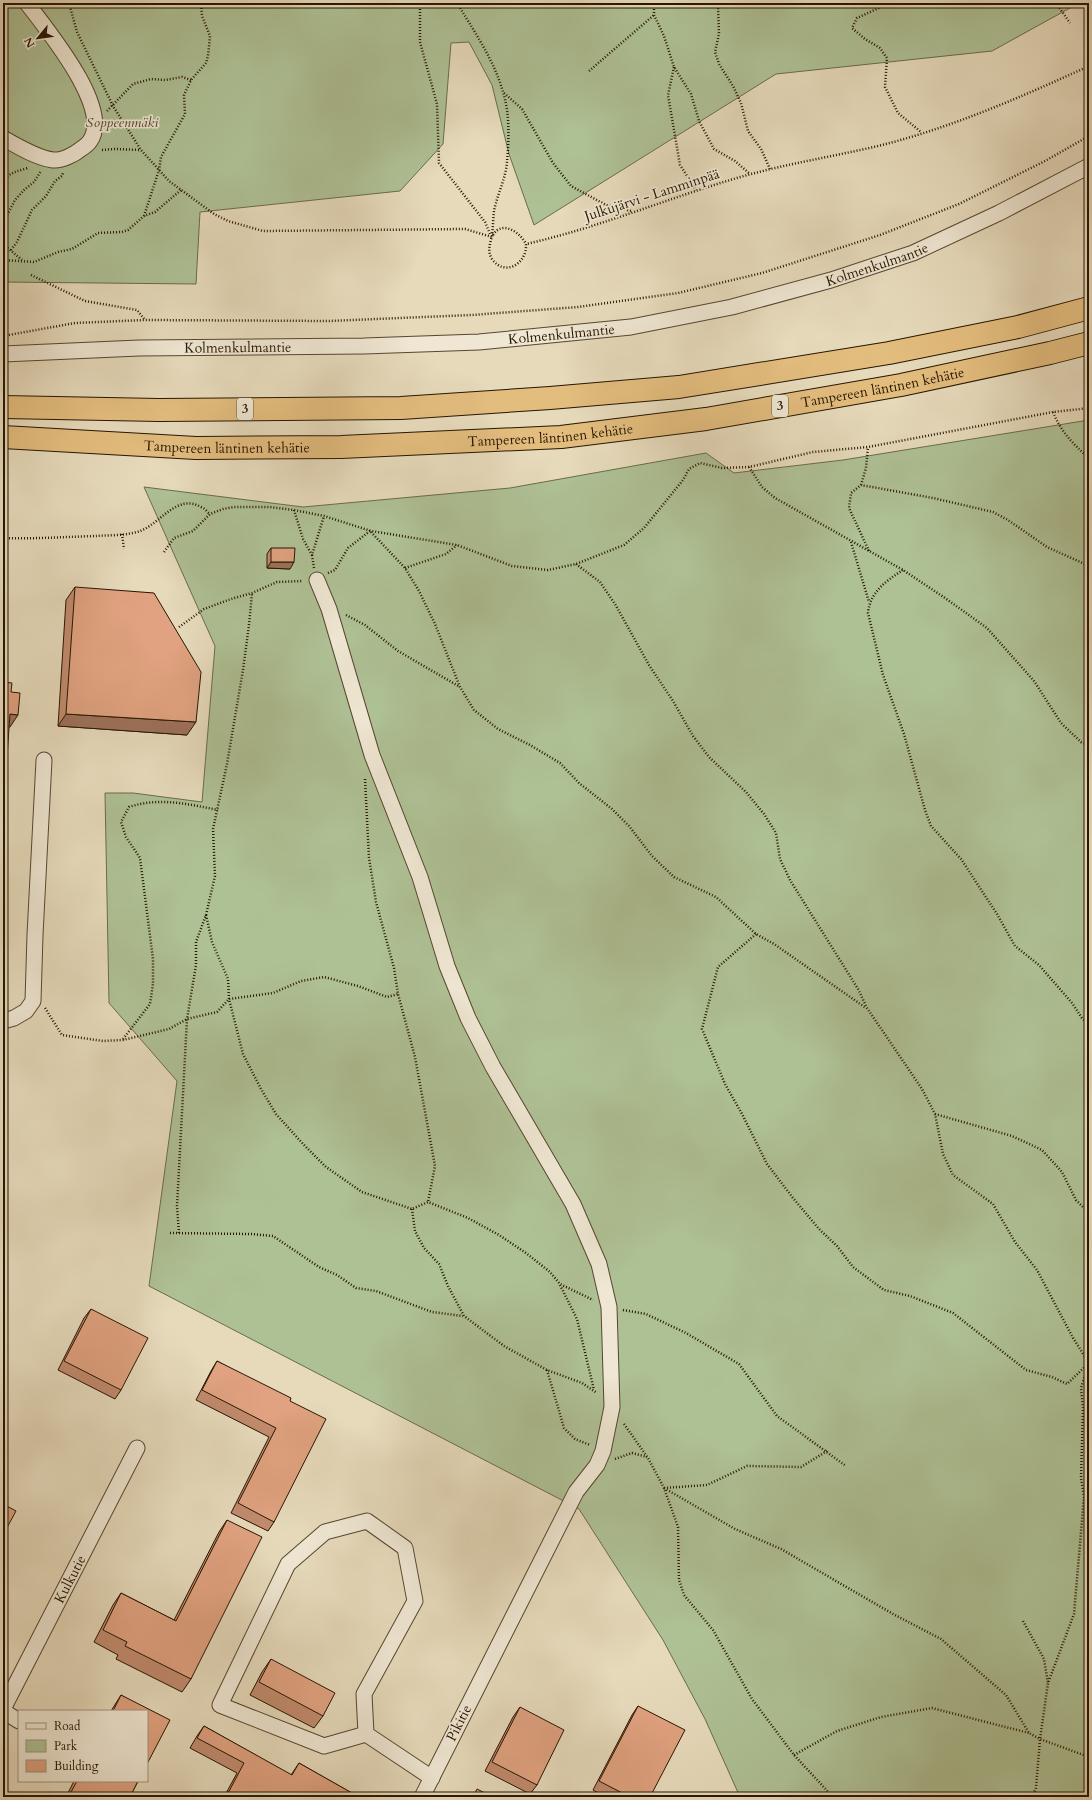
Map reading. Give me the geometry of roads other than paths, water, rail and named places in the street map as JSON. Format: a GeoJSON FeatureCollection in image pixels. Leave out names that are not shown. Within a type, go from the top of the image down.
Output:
{"type":"FeatureCollection","features":[{"type":"Feature","properties":{"kind":"highway","name":"3"},"geometry":{"type":"LineString","coordinates":[[3,407],[159,410],[401,408],[648,390],[679,387],[889,353],[1018,327],[1089,308]]}},
{"type":"Feature","properties":{"kind":"highway","name":"Tampereen läntinen kehätie"},"geometry":{"type":"LineString","coordinates":[[3,437],[196,448],[341,447],[561,437],[706,419],[894,387],[1089,343]]}},
{"type":"Feature","properties":{"kind":"street"},"geometry":{"type":"LineString","coordinates":[[3,138],[28,151],[61,158],[91,140],[95,116],[91,104],[70,62],[26,3]]}},
{"type":"Feature","properties":{"kind":"street","name":"Kolmenkulmantie"},"geometry":{"type":"LineString","coordinates":[[3,354],[139,348],[364,346],[479,342],[630,327],[732,307],[830,280],[913,253],[1000,213],[1089,166]]}},
{"type":"Feature","properties":{"kind":"street","name":"Pikitie"},"geometry":{"type":"LineString","coordinates":[[317,580],[330,608],[372,755],[420,877],[447,966],[468,1018],[493,1068],[573,1204],[599,1264],[609,1307],[612,1408],[600,1458],[576,1492],[422,1797]]}},
{"type":"Feature","properties":{"kind":"street"},"geometry":{"type":"LineString","coordinates":[[3,1021],[14,1018],[26,1011],[34,1001],[44,760]]}},
{"type":"Feature","properties":{"kind":"street","name":"Kulkutie"},"geometry":{"type":"LineString","coordinates":[[3,1710],[137,1448]]}},
{"type":"Feature","properties":{"kind":"street"},"geometry":{"type":"LineString","coordinates":[[366,1734],[364,1694],[415,1601],[405,1548],[367,1521],[325,1532],[288,1564],[220,1706],[324,1746],[366,1734],[432,1778]]}},
{"type":"Feature","properties":{"kind":"street"},"geometry":{"type":"LineString","coordinates":[[3,1710],[18,1720]]}},
{"type":"Feature","properties":{"kind":"park label","name":"Soppeenmäki"},"geometry":{"type":"Point","coordinates":[122,122]}}]}
